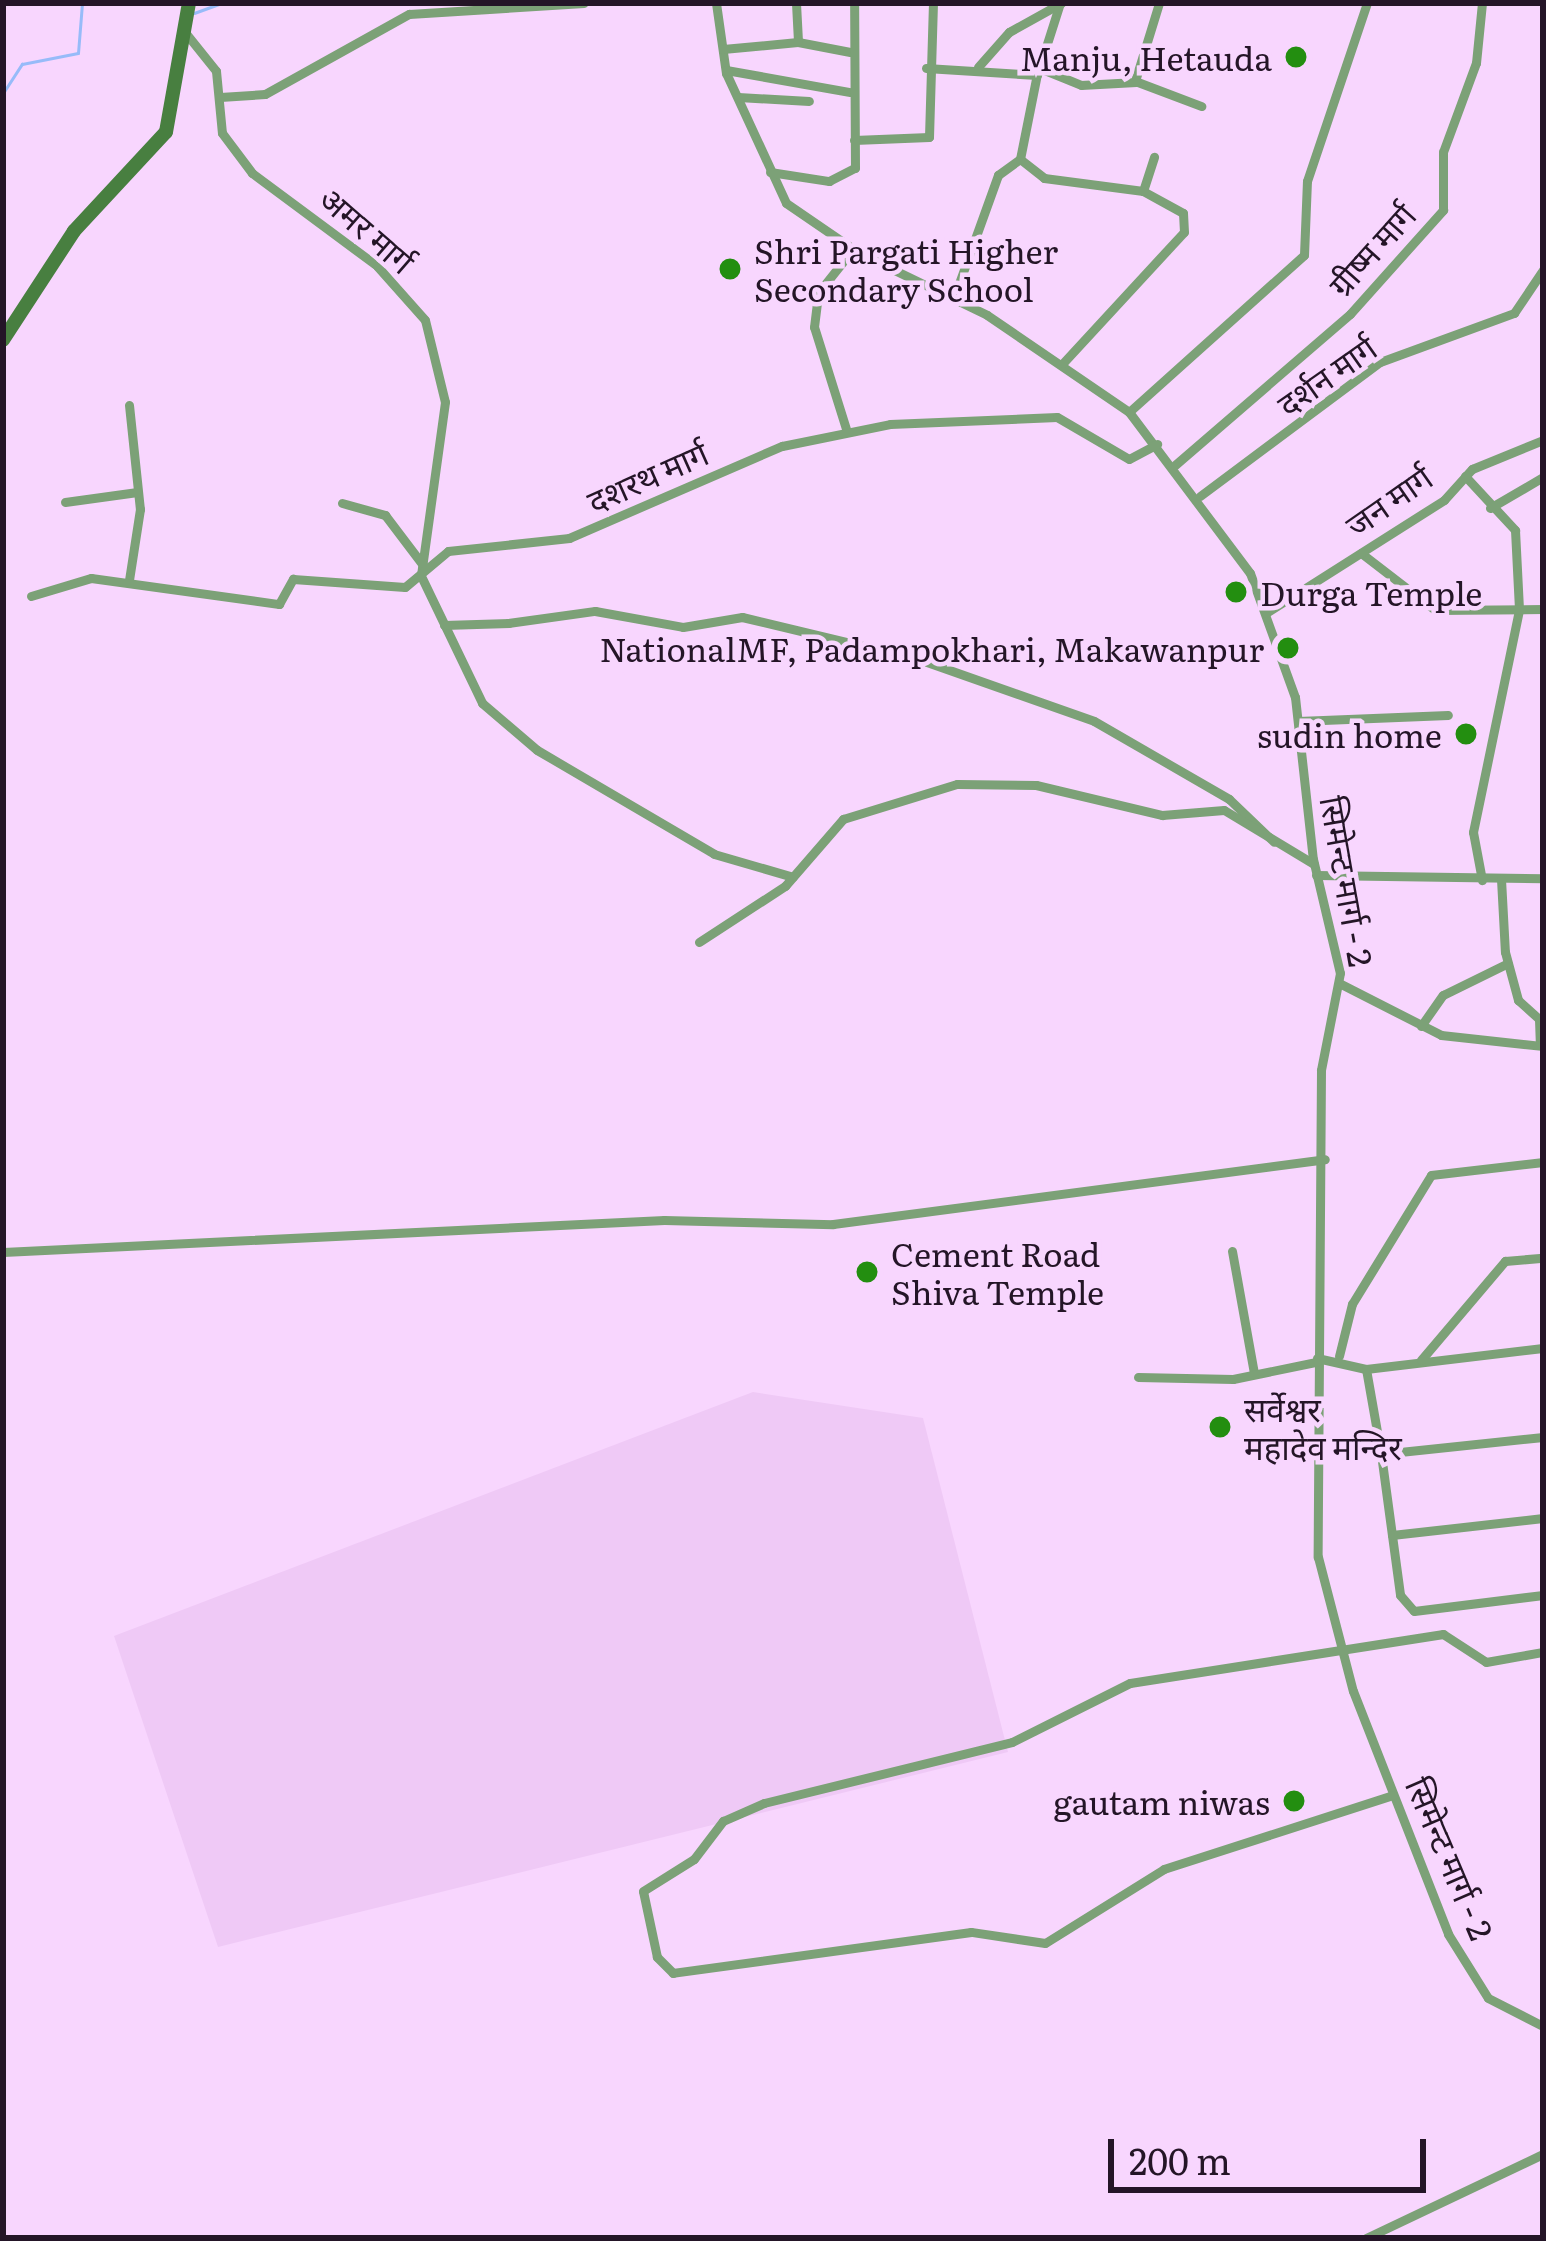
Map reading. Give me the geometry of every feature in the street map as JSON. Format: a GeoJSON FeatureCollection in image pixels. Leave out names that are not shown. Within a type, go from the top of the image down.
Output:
{"type":"FeatureCollection","features":[{"type":"Feature","properties":{"kind":"street"},"geometry":{"type":"LineString","coordinates":[[3,340],[74,231],[166,132],[189,3]]}},
{"type":"Feature","properties":{"kind":"street"},"geometry":{"type":"LineString","coordinates":[[220,97],[265,94],[410,14],[584,3]]}},
{"type":"Feature","properties":{"kind":"street","name":"सिमेन्ट मार्ग - 2"},"geometry":{"type":"LineString","coordinates":[[716,3],[726,70],[786,202],[854,249],[1063,363],[1129,412],[1200,496],[1266,613],[1298,721],[1315,870],[1340,984],[1323,1043],[1316,1360],[1318,1557],[1343,1653],[1448,1934],[1488,1998],[1543,2026]]}},
{"type":"Feature","properties":{"kind":"street"},"geometry":{"type":"LineString","coordinates":[[796,3],[798,42]]}},
{"type":"Feature","properties":{"kind":"street"},"geometry":{"type":"LineString","coordinates":[[770,172],[850,176],[854,3]]}},
{"type":"Feature","properties":{"kind":"street"},"geometry":{"type":"LineString","coordinates":[[854,140],[929,137],[926,68],[932,3]]}},
{"type":"Feature","properties":{"kind":"street"},"geometry":{"type":"LineString","coordinates":[[978,67],[1010,32],[1060,3]]}},
{"type":"Feature","properties":{"kind":"street"},"geometry":{"type":"LineString","coordinates":[[953,300],[998,176],[1020,159],[1060,3]]}},
{"type":"Feature","properties":{"kind":"street"},"geometry":{"type":"LineString","coordinates":[[1129,412],[1304,254],[1307,181],[1367,3]]}},
{"type":"Feature","properties":{"kind":"street","name":"ग्रीष्म मार्ग"},"geometry":{"type":"LineString","coordinates":[[1174,465],[1349,314],[1443,210],[1443,152],[1476,63],[1482,3]]}},
{"type":"Feature","properties":{"kind":"street"},"geometry":{"type":"LineString","coordinates":[[1136,82],[1155,5]]}},
{"type":"Feature","properties":{"kind":"street","name":"अमर मार्ग"},"geometry":{"type":"LineString","coordinates":[[184,30],[203,47],[220,97],[222,133],[251,172],[376,266],[425,320],[445,402],[422,570]]}},
{"type":"Feature","properties":{"kind":"street"},"geometry":{"type":"LineString","coordinates":[[723,49],[798,42],[850,52]]}},
{"type":"Feature","properties":{"kind":"street"},"geometry":{"type":"LineString","coordinates":[[926,68],[1039,71],[1081,85],[1136,82],[1201,106]]}},
{"type":"Feature","properties":{"kind":"street"},"geometry":{"type":"LineString","coordinates":[[726,70],[850,92]]}},
{"type":"Feature","properties":{"kind":"street"},"geometry":{"type":"LineString","coordinates":[[738,97],[809,101]]}},
{"type":"Feature","properties":{"kind":"street"},"geometry":{"type":"LineString","coordinates":[[1143,191],[1154,157]]}},
{"type":"Feature","properties":{"kind":"street"},"geometry":{"type":"LineString","coordinates":[[1020,159],[1044,178],[1143,191],[1183,213],[1184,232],[1063,363]]}},
{"type":"Feature","properties":{"kind":"street"},"geometry":{"type":"LineString","coordinates":[[847,432],[814,327],[818,293],[854,249]]}},
{"type":"Feature","properties":{"kind":"street","name":"दर्शन मार्ग"},"geometry":{"type":"LineString","coordinates":[[1200,496],[1379,362],[1514,313],[1543,270]]}},
{"type":"Feature","properties":{"kind":"street"},"geometry":{"type":"LineString","coordinates":[[129,405],[137,492],[129,580]]}},
{"type":"Feature","properties":{"kind":"street","name":"दशरथ मार्ग"},"geometry":{"type":"LineString","coordinates":[[31,596],[64,581],[129,580],[279,604],[293,579],[405,587],[448,550],[569,538],[782,446],[847,432],[1057,417],[1129,459],[1157,444]]}},
{"type":"Feature","properties":{"kind":"street","name":"जन मार्ग"},"geometry":{"type":"LineString","coordinates":[[1266,613],[1360,553],[1465,476],[1543,440]]}},
{"type":"Feature","properties":{"kind":"street"},"geometry":{"type":"LineString","coordinates":[[1465,476],[1515,530],[1519,610],[1473,832],[1482,880]]}},
{"type":"Feature","properties":{"kind":"street"},"geometry":{"type":"LineString","coordinates":[[1490,508],[1543,477]]}},
{"type":"Feature","properties":{"kind":"street"},"geometry":{"type":"LineString","coordinates":[[65,502],[137,492]]}},
{"type":"Feature","properties":{"kind":"street"},"geometry":{"type":"LineString","coordinates":[[342,503],[385,515],[422,570],[482,703],[524,741],[714,854],[793,877]]}},
{"type":"Feature","properties":{"kind":"street"},"geometry":{"type":"LineString","coordinates":[[1360,553],[1436,610],[1543,609]]}},
{"type":"Feature","properties":{"kind":"street"},"geometry":{"type":"LineString","coordinates":[[443,624],[508,623],[602,611],[683,627],[732,616],[922,660],[1110,729],[1229,800],[1274,842]]}},
{"type":"Feature","properties":{"kind":"street"},"geometry":{"type":"LineString","coordinates":[[1298,721],[1448,715]]}},
{"type":"Feature","properties":{"kind":"street"},"geometry":{"type":"LineString","coordinates":[[699,942],[793,877],[843,820],[957,784],[1036,785],[1162,815],[1224,810],[1315,870],[1482,880],[1543,878]]}},
{"type":"Feature","properties":{"kind":"street"},"geometry":{"type":"LineString","coordinates":[[1340,984],[1421,1027],[1542,1046],[1539,1019],[1518,1000],[1508,962],[1501,879]]}},
{"type":"Feature","properties":{"kind":"street"},"geometry":{"type":"LineString","coordinates":[[1421,1027],[1443,995],[1508,962]]}},
{"type":"Feature","properties":{"kind":"street"},"geometry":{"type":"LineString","coordinates":[[3,1252],[664,1220],[833,1225],[1324,1159]]}},
{"type":"Feature","properties":{"kind":"street"},"geometry":{"type":"LineString","coordinates":[[1339,1357],[1352,1304],[1432,1175],[1543,1162]]}},
{"type":"Feature","properties":{"kind":"street"},"geometry":{"type":"LineString","coordinates":[[1232,1251],[1255,1372]]}},
{"type":"Feature","properties":{"kind":"street"},"geometry":{"type":"LineString","coordinates":[[1421,1360],[1505,1262],[1543,1258]]}},
{"type":"Feature","properties":{"kind":"street"},"geometry":{"type":"LineString","coordinates":[[1138,1377],[1255,1372],[1339,1357],[1366,1369],[1543,1348]]}},
{"type":"Feature","properties":{"kind":"street"},"geometry":{"type":"LineString","coordinates":[[1366,1369],[1400,1595],[1414,1611],[1543,1595]]}},
{"type":"Feature","properties":{"kind":"street"},"geometry":{"type":"LineString","coordinates":[[1381,1454],[1543,1437]]}},
{"type":"Feature","properties":{"kind":"street"},"geometry":{"type":"LineString","coordinates":[[1392,1534],[1543,1518]]}},
{"type":"Feature","properties":{"kind":"street"},"geometry":{"type":"LineString","coordinates":[[1393,1795],[1164,1869],[1046,1943],[971,1932],[673,1973],[657,1957],[647,1883],[764,1803],[1012,1742],[1130,1683],[1443,1634],[1486,1662],[1543,1652]]}},
{"type":"Feature","properties":{"kind":"street"},"geometry":{"type":"LineString","coordinates":[[1366,2238],[1543,2154]]}},
{"type":"Feature","properties":{"kind":"shaded area"},"geometry":{"type":"Polygon","coordinates":[[[753,1392],[923,1418],[1008,1752],[218,1947],[114,1636],[753,1392]]]}},
{"type":"Feature","properties":{"kind":"waterway"},"geometry":{"type":"LineString","coordinates":[[3,93],[22,64],[78,53],[82,3]]}},
{"type":"Feature","properties":{"kind":"waterway"},"geometry":{"type":"LineString","coordinates":[[194,13],[222,3]]}},
{"type":"Feature","properties":{"kind":"place","name":"Manju, Hetauda"},"geometry":{"type":"Point","coordinates":[1296,57]}},
{"type":"Feature","properties":{"kind":"place","name":"Shri Pargati Higher Secondary School"},"geometry":{"type":"Point","coordinates":[730,269]}},
{"type":"Feature","properties":{"kind":"place","name":"Durga Temple"},"geometry":{"type":"Point","coordinates":[1236,592]}},
{"type":"Feature","properties":{"kind":"place","name":"NationalMF, Padampokhari, Makawanpur"},"geometry":{"type":"Point","coordinates":[1288,648]}},
{"type":"Feature","properties":{"kind":"place","name":"sudin home"},"geometry":{"type":"Point","coordinates":[1466,734]}},
{"type":"Feature","properties":{"kind":"place","name":"Cement Road Shiva Temple"},"geometry":{"type":"Point","coordinates":[867,1272]}},
{"type":"Feature","properties":{"kind":"place","name":"सर्वेश्वर महादेव मन्दिर"},"geometry":{"type":"Point","coordinates":[1220,1427]}},
{"type":"Feature","properties":{"kind":"place","name":"gautam niwas"},"geometry":{"type":"Point","coordinates":[1294,1801]}}]}
